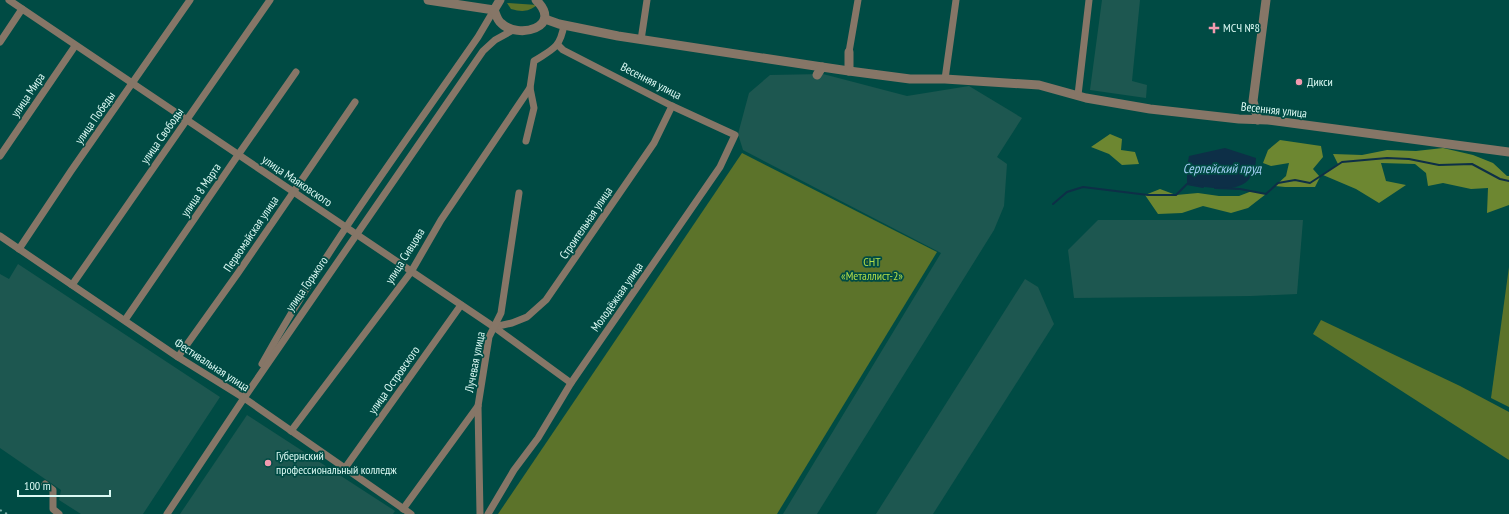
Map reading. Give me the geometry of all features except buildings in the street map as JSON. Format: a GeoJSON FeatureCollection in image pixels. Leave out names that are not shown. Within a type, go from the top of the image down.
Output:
{"type":"FeatureCollection","features":[{"type":"Feature","properties":{"kind":"street","name":"улица Маяковского"},"geometry":{"type":"LineString","coordinates":[[8,0],[494,327],[571,383]]}},
{"type":"Feature","properties":{"kind":"street","name":"улица Победы"},"geometry":{"type":"LineString","coordinates":[[19,249],[71,171],[190,0]]}},
{"type":"Feature","properties":{"kind":"street","name":"улица Свободы"},"geometry":{"type":"LineString","coordinates":[[72,285],[270,0]]}},
{"type":"Feature","properties":{"kind":"street"},"geometry":{"type":"LineString","coordinates":[[428,0],[494,10]]}},
{"type":"Feature","properties":{"kind":"street"},"geometry":{"type":"LineString","coordinates":[[494,10],[500,0]]}},
{"type":"Feature","properties":{"kind":"street"},"geometry":{"type":"LineString","coordinates":[[641,40],[647,0]]}},
{"type":"Feature","properties":{"kind":"street"},"geometry":{"type":"LineString","coordinates":[[849,71],[849,52],[858,0]]}},
{"type":"Feature","properties":{"kind":"street"},"geometry":{"type":"LineString","coordinates":[[945,78],[956,0]]}},
{"type":"Feature","properties":{"kind":"street"},"geometry":{"type":"LineString","coordinates":[[1078,95],[1089,0]]}},
{"type":"Feature","properties":{"kind":"street"},"geometry":{"type":"LineString","coordinates":[[1258,120],[1253,101],[1266,0]]}},
{"type":"Feature","properties":{"kind":"street"},"geometry":{"type":"LineString","coordinates":[[494,10],[501,23],[513,30],[531,29],[541,25],[545,19],[544,9],[540,2]]}},
{"type":"Feature","properties":{"kind":"street"},"geometry":{"type":"LineString","coordinates":[[0,42],[22,9]]}},
{"type":"Feature","properties":{"kind":"street","name":"улица Горького"},"geometry":{"type":"LineString","coordinates":[[244,398],[285,322],[346,227],[478,37],[494,10]]}},
{"type":"Feature","properties":{"kind":"street","name":"Весенняя улица"},"geometry":{"type":"LineString","coordinates":[[545,19],[564,25],[641,40],[819,71],[849,71],[910,79],[945,78],[1039,85],[1078,95],[1150,109],[1258,120],[1509,152]]}},
{"type":"Feature","properties":{"kind":"street"},"geometry":{"type":"LineString","coordinates":[[526,142],[534,108],[530,88],[534,61],[550,52],[558,45],[562,38],[564,25]]}},
{"type":"Feature","properties":{"kind":"street","name":"улица Горького"},"geometry":{"type":"LineString","coordinates":[[244,398],[483,51],[495,40],[513,30]]}},
{"type":"Feature","properties":{"kind":"street","name":"Весенняя улица"},"geometry":{"type":"LineString","coordinates":[[558,45],[564,50],[672,106],[735,135]]}},
{"type":"Feature","properties":{"kind":"street","name":"улица Мира"},"geometry":{"type":"LineString","coordinates":[[0,156],[75,46]]}},
{"type":"Feature","properties":{"kind":"street","name":"улица 8 Марта"},"geometry":{"type":"LineString","coordinates":[[125,320],[296,72]]}},
{"type":"Feature","properties":{"kind":"street","name":"улица Сивцова"},"geometry":{"type":"LineString","coordinates":[[291,431],[411,272],[440,220],[530,88]]}},
{"type":"Feature","properties":{"kind":"street","name":"Первомайская улица"},"geometry":{"type":"LineString","coordinates":[[178,357],[238,273],[355,102]]}},
{"type":"Feature","properties":{"kind":"street","name":"Строительная улица"},"geometry":{"type":"LineString","coordinates":[[494,327],[512,323],[527,317],[546,300],[654,142],[672,106]]}},
{"type":"Feature","properties":{"kind":"street","name":"Молодёжная улица"},"geometry":{"type":"LineString","coordinates":[[488,514],[514,470],[538,438],[571,383],[720,167],[735,135]]}},
{"type":"Feature","properties":{"kind":"street","name":"Лучевая улица"},"geometry":{"type":"LineString","coordinates":[[480,514],[478,406],[489,337],[501,313],[520,193]]}},
{"type":"Feature","properties":{"kind":"street","name":"Фестивальная улица"},"geometry":{"type":"LineString","coordinates":[[0,236],[178,357],[244,398],[411,514]]}},
{"type":"Feature","properties":{"kind":"street","name":"улица Островского"},"geometry":{"type":"LineString","coordinates":[[345,468],[461,305]]}},
{"type":"Feature","properties":{"kind":"street"},"geometry":{"type":"LineString","coordinates":[[168,514],[244,398]]}},
{"type":"Feature","properties":{"kind":"street"},"geometry":{"type":"LineString","coordinates":[[403,509],[478,406]]}},
{"type":"Feature","properties":{"kind":"street"},"geometry":{"type":"LineString","coordinates":[[45,484],[53,490],[53,510],[59,514]]}},
{"type":"Feature","properties":{"kind":"shaded area"},"geometry":{"type":"Polygon","coordinates":[[[1102,0],[1140,0],[1132,81],[1147,85],[1146,98],[1090,90],[1102,0]]]}},
{"type":"Feature","properties":{"kind":"shaded area"},"geometry":{"type":"Polygon","coordinates":[[[823,74],[907,96],[969,86],[1022,118],[997,157],[1007,164],[1004,206],[994,230],[817,514],[783,514],[941,253],[743,150],[738,134],[749,93],[770,75],[823,74]]]}},
{"type":"Feature","properties":{"kind":"shaded area"},"geometry":{"type":"Polygon","coordinates":[[[1098,220],[1303,220],[1297,294],[1074,298],[1068,250],[1098,220]]]}},
{"type":"Feature","properties":{"kind":"shaded area"},"geometry":{"type":"Polygon","coordinates":[[[18,264],[220,397],[143,514],[81,514],[59,500],[61,490],[0,448],[0,274],[9,279],[18,264]]]}},
{"type":"Feature","properties":{"kind":"shaded area"},"geometry":{"type":"Polygon","coordinates":[[[1025,279],[1038,287],[1054,324],[933,514],[876,514],[1025,279]]]}},
{"type":"Feature","properties":{"kind":"shaded area","name":"Губернский профессиональный колледж"},"geometry":{"type":"Polygon","coordinates":[[[247,415],[395,511],[393,514],[180,514],[247,415]]]}},
{"type":"Feature","properties":{"kind":"green space"},"geometry":{"type":"Polygon","coordinates":[[[507,3],[537,5],[531,9],[522,11],[511,9],[507,3]]]}},
{"type":"Feature","properties":{"kind":"green space"},"geometry":{"type":"Polygon","coordinates":[[[1110,134],[1122,139],[1121,150],[1135,152],[1139,164],[1122,165],[1109,154],[1091,147],[1110,134]]]}},
{"type":"Feature","properties":{"kind":"green space"},"geometry":{"type":"Polygon","coordinates":[[[1280,140],[1321,146],[1323,157],[1313,169],[1320,177],[1315,187],[1275,186],[1286,176],[1289,163],[1271,166],[1263,163],[1268,150],[1280,140]]]}},
{"type":"Feature","properties":{"kind":"green space"},"geometry":{"type":"Polygon","coordinates":[[[1443,148],[1473,155],[1493,163],[1507,176],[1509,176],[1509,205],[1487,213],[1488,188],[1471,189],[1443,183],[1428,186],[1426,173],[1415,164],[1381,163],[1386,181],[1406,185],[1379,203],[1356,189],[1323,175],[1338,164],[1333,154],[1362,155],[1387,150],[1416,151],[1443,148]]]}},
{"type":"Feature","properties":{"kind":"green space","name":"СНТ «Металлист-2»"},"geometry":{"type":"Polygon","coordinates":[[[742,153],[937,252],[777,514],[498,514],[742,153]]]}},
{"type":"Feature","properties":{"kind":"green space"},"geometry":{"type":"Polygon","coordinates":[[[1160,189],[1176,195],[1198,193],[1219,196],[1239,196],[1252,191],[1266,194],[1248,208],[1231,213],[1203,206],[1182,213],[1158,214],[1145,195],[1160,189]]]}},
{"type":"Feature","properties":{"kind":"green space"},"geometry":{"type":"Polygon","coordinates":[[[1509,267],[1509,407],[1491,398],[1509,267]]]}},
{"type":"Feature","properties":{"kind":"green space"},"geometry":{"type":"Polygon","coordinates":[[[1321,320],[1460,386],[1509,412],[1509,460],[1313,334],[1321,320]]]}},
{"type":"Feature","properties":{"kind":"water","name":"Серпейский пруд"},"geometry":{"type":"Polygon","coordinates":[[[1225,148],[1256,158],[1254,171],[1249,180],[1232,188],[1221,189],[1187,184],[1187,167],[1189,156],[1225,148]]]}},
{"type":"Feature","properties":{"kind":"waterway"},"geometry":{"type":"LineString","coordinates":[[1215,188],[1240,189],[1266,194],[1278,183],[1295,180],[1310,183],[1342,162],[1387,158],[1409,159],[1439,165],[1472,164],[1500,179],[1509,181]]}},
{"type":"Feature","properties":{"kind":"waterway"},"geometry":{"type":"LineString","coordinates":[[1053,204],[1067,192],[1083,187],[1148,195],[1176,195],[1187,184],[1203,187]]}},
{"type":"Feature","properties":{"kind":"railway"},"geometry":{"type":"LineString","coordinates":[[0,510],[7,514]]}},
{"type":"Feature","properties":{"kind":"place","name":"МСЧ №8"},"geometry":{"type":"Point","coordinates":[1214,28]}},
{"type":"Feature","properties":{"kind":"place","name":"Дикси"},"geometry":{"type":"Point","coordinates":[1299,82]}},
{"type":"Feature","properties":{"kind":"place","name":"Губернский профессиональный колледж"},"geometry":{"type":"Point","coordinates":[268,463]}}]}
